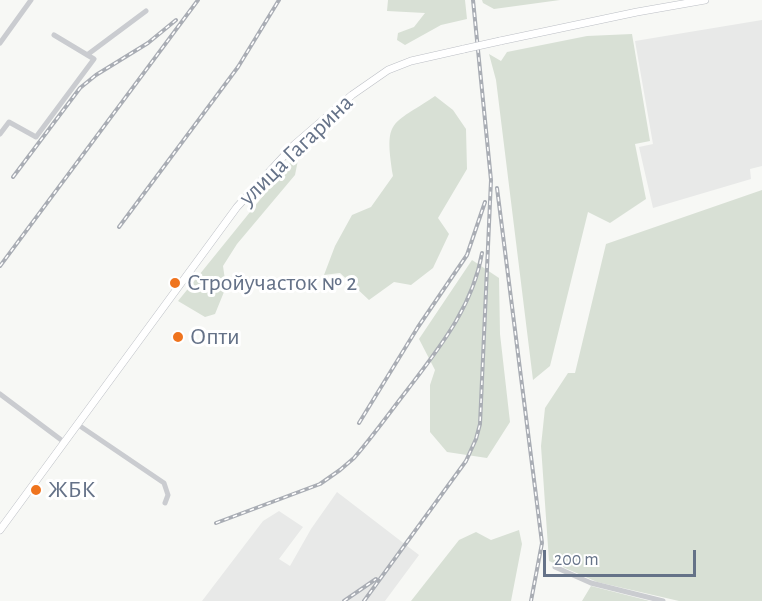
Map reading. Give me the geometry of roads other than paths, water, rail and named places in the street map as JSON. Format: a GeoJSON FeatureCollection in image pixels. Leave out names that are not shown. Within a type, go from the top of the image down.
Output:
{"type":"FeatureCollection","features":[{"type":"Feature","properties":{"kind":"main road","name":"улица Гагарина"},"geometry":{"type":"LineString","coordinates":[[0,530],[237,207],[294,146],[358,90],[388,70],[411,61],[637,12],[705,0]]}},
{"type":"Feature","properties":{"kind":"street"},"geometry":{"type":"LineString","coordinates":[[0,43],[31,0]]}},
{"type":"Feature","properties":{"kind":"street"},"geometry":{"type":"LineString","coordinates":[[87,55],[146,11]]}},
{"type":"Feature","properties":{"kind":"street"},"geometry":{"type":"LineString","coordinates":[[0,134],[9,122],[36,137],[94,59],[54,35]]}},
{"type":"Feature","properties":{"kind":"street"},"geometry":{"type":"LineString","coordinates":[[0,394],[64,441]]}},
{"type":"Feature","properties":{"kind":"street"},"geometry":{"type":"LineString","coordinates":[[77,424],[164,483],[168,495],[165,504]]}},
{"type":"Feature","properties":{"kind":"street"},"geometry":{"type":"LineString","coordinates":[[555,567],[591,583],[663,601]]}},
{"type":"Feature","properties":{"kind":"railway"},"geometry":{"type":"LineString","coordinates":[[0,266],[198,0]]}},
{"type":"Feature","properties":{"kind":"railway"},"geometry":{"type":"LineString","coordinates":[[119,227],[238,67],[279,0]]}},
{"type":"Feature","properties":{"kind":"railway"},"geometry":{"type":"LineString","coordinates":[[364,601],[466,461],[480,424],[491,180],[473,0]]}},
{"type":"Feature","properties":{"kind":"railway"},"geometry":{"type":"LineString","coordinates":[[13,177],[80,88],[96,75],[148,43],[176,20]]}},
{"type":"Feature","properties":{"kind":"railway"},"geometry":{"type":"LineString","coordinates":[[497,188],[542,543],[531,601]]}},
{"type":"Feature","properties":{"kind":"railway"},"geometry":{"type":"LineString","coordinates":[[359,423],[418,327],[467,255],[485,202]]}},
{"type":"Feature","properties":{"kind":"railway"},"geometry":{"type":"LineString","coordinates":[[216,523],[320,484],[354,458],[454,325],[471,291],[482,253]]}},
{"type":"Feature","properties":{"kind":"railway"},"geometry":{"type":"LineString","coordinates":[[344,601],[376,579]]}},
{"type":"Feature","properties":{"kind":"place","name":"Стройучасток № 2"},"geometry":{"type":"Point","coordinates":[175,283]}},
{"type":"Feature","properties":{"kind":"place","name":"Опти"},"geometry":{"type":"Point","coordinates":[178,337]}},
{"type":"Feature","properties":{"kind":"place","name":"ЖБК"},"geometry":{"type":"Point","coordinates":[36,490]}}]}
